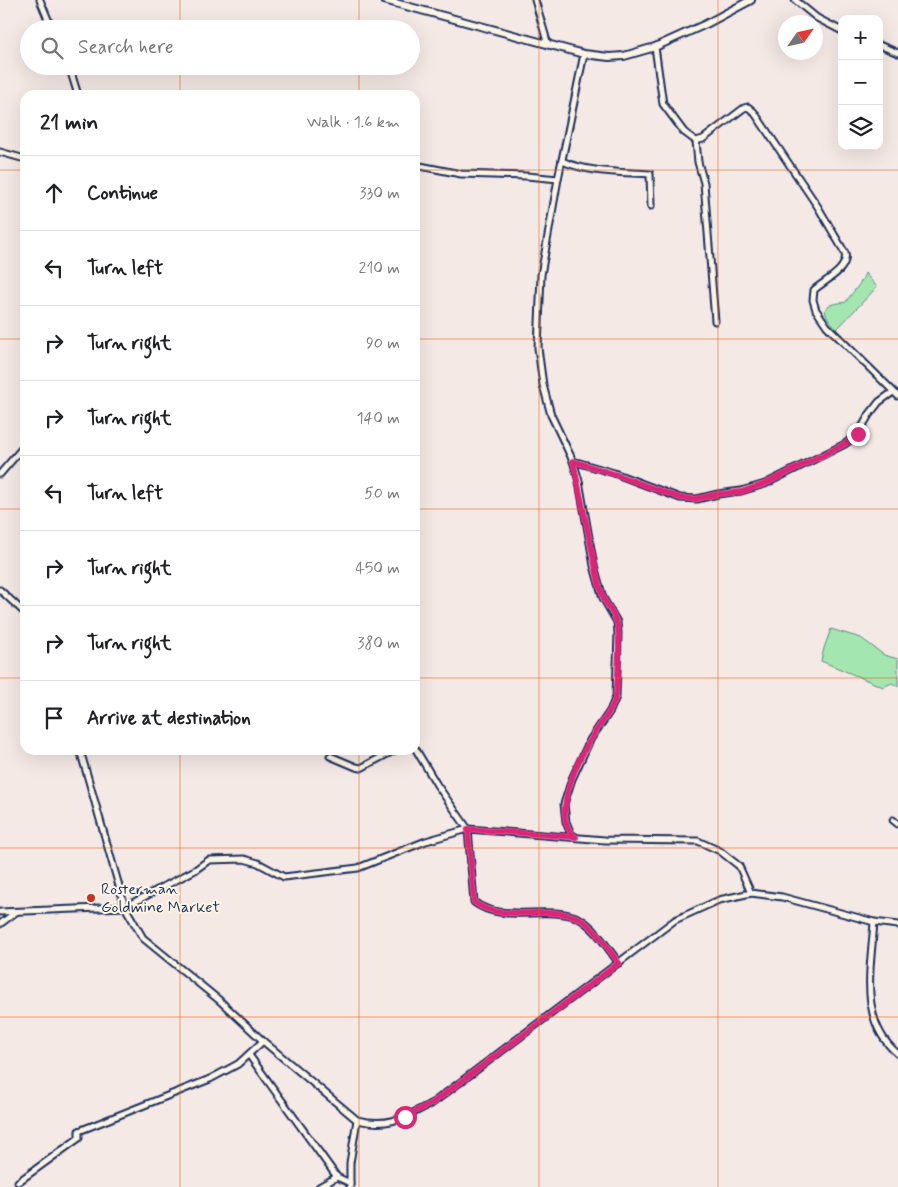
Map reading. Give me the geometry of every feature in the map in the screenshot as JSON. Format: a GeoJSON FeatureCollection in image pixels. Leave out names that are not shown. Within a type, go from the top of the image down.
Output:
{"type":"FeatureCollection","features":[{"type":"Feature","properties":{"kind":"street"},"geometry":{"type":"LineString","coordinates":[[40,0],[48,20]]}},
{"type":"Feature","properties":{"kind":"street"},"geometry":{"type":"LineString","coordinates":[[384,0],[548,45],[584,54],[609,57],[624,56],[655,47],[706,24],[751,0]]}},
{"type":"Feature","properties":{"kind":"street"},"geometry":{"type":"LineString","coordinates":[[535,0],[548,45]]}},
{"type":"Feature","properties":{"kind":"street"},"geometry":{"type":"LineString","coordinates":[[796,0],[817,18],[838,29]]}},
{"type":"Feature","properties":{"kind":"street"},"geometry":{"type":"LineString","coordinates":[[883,46],[898,52]]}},
{"type":"Feature","properties":{"kind":"street"},"geometry":{"type":"LineString","coordinates":[[655,47],[664,104],[684,132],[696,141],[698,162],[704,184],[715,321]]}},
{"type":"Feature","properties":{"kind":"street"},"geometry":{"type":"LineString","coordinates":[[576,837],[571,834],[566,822],[564,804],[572,779],[590,740],[610,711],[616,697],[618,634],[617,622],[603,598],[594,566],[579,481],[573,461],[551,415],[543,385],[538,348],[541,275],[558,179],[584,54]]}},
{"type":"Feature","properties":{"kind":"street"},"geometry":{"type":"LineString","coordinates":[[72,75],[76,90]]}},
{"type":"Feature","properties":{"kind":"street"},"geometry":{"type":"LineString","coordinates":[[696,141],[703,139],[744,108],[751,108],[818,207],[845,253],[846,258],[843,268],[814,290],[813,300],[816,310],[827,326],[898,396]]}},
{"type":"Feature","properties":{"kind":"street"},"geometry":{"type":"LineString","coordinates":[[0,152],[20,158]]}},
{"type":"Feature","properties":{"kind":"street"},"geometry":{"type":"LineString","coordinates":[[562,161],[574,167],[592,170],[650,174],[651,206]]}},
{"type":"Feature","properties":{"kind":"street"},"geometry":{"type":"LineString","coordinates":[[420,166],[461,174],[558,179]]}},
{"type":"Feature","properties":{"kind":"street"},"geometry":{"type":"LineString","coordinates":[[573,461],[680,498],[696,499],[718,494],[741,492],[765,484],[845,444],[858,434],[879,402],[893,392]]}},
{"type":"Feature","properties":{"kind":"street"},"geometry":{"type":"LineString","coordinates":[[0,474],[20,451]]}},
{"type":"Feature","properties":{"kind":"street"},"geometry":{"type":"LineString","coordinates":[[0,590],[20,608]]}},
{"type":"Feature","properties":{"kind":"street"},"geometry":{"type":"LineString","coordinates":[[81,755],[125,907],[143,938],[219,1000],[263,1041],[357,1120],[372,1123],[389,1122],[405,1117],[434,1102],[675,920],[719,900],[751,893],[782,897],[874,922],[898,925]]}},
{"type":"Feature","properties":{"kind":"street"},"geometry":{"type":"LineString","coordinates":[[330,756],[361,768],[386,755]]}},
{"type":"Feature","properties":{"kind":"street"},"geometry":{"type":"LineString","coordinates":[[419,755],[437,786],[468,829],[474,902],[493,910],[512,914],[571,916],[582,920],[592,929],[619,963]]}},
{"type":"Feature","properties":{"kind":"street"},"geometry":{"type":"LineString","coordinates":[[0,912],[125,907],[209,860],[244,859],[258,863],[284,878],[358,868],[426,841],[468,829],[605,840],[698,841],[720,851],[739,866],[751,893]]}},
{"type":"Feature","properties":{"kind":"street"},"geometry":{"type":"LineString","coordinates":[[0,924],[16,912]]}},
{"type":"Feature","properties":{"kind":"street"},"geometry":{"type":"LineString","coordinates":[[874,922],[869,993],[870,1006],[878,1029],[892,1050],[898,1054]]}},
{"type":"Feature","properties":{"kind":"street"},"geometry":{"type":"LineString","coordinates":[[18,1182],[79,1138],[79,1131],[210,1079],[238,1064],[263,1041]]}},
{"type":"Feature","properties":{"kind":"street"},"geometry":{"type":"LineString","coordinates":[[248,1055],[337,1178],[350,1185],[350,1162],[357,1120]]}},
{"type":"Feature","properties":{"kind":"street"},"geometry":{"type":"LineString","coordinates":[[319,1187],[337,1178]]}},
{"type":"Feature","properties":{"kind":"green space"},"geometry":{"type":"Polygon","coordinates":[[[865,273],[877,287],[837,329],[825,311],[832,304],[846,302],[865,273]]]}},
{"type":"Feature","properties":{"kind":"green space"},"geometry":{"type":"Polygon","coordinates":[[[831,629],[861,638],[884,655],[898,659],[898,686],[892,683],[883,687],[821,661],[831,629]]]}},
{"type":"Feature","properties":{"kind":"place","name":"Rosterman Goldmine Market"},"geometry":{"type":"Point","coordinates":[91,898]}},
{"type":"Feature","properties":{"kind":"route"},"geometry":{"type":"LineString","coordinates":[[405,1117],[434,1102],[619,963],[592,929],[582,920],[571,916],[512,914],[477,905],[474,902],[468,829],[576,837],[571,834],[566,822],[564,804],[572,779],[590,740],[610,711],[616,697],[618,662],[617,622],[603,598],[594,566],[579,481],[573,461],[680,498],[696,499],[718,494],[741,492],[765,484],[845,444],[858,434]]}}]}
